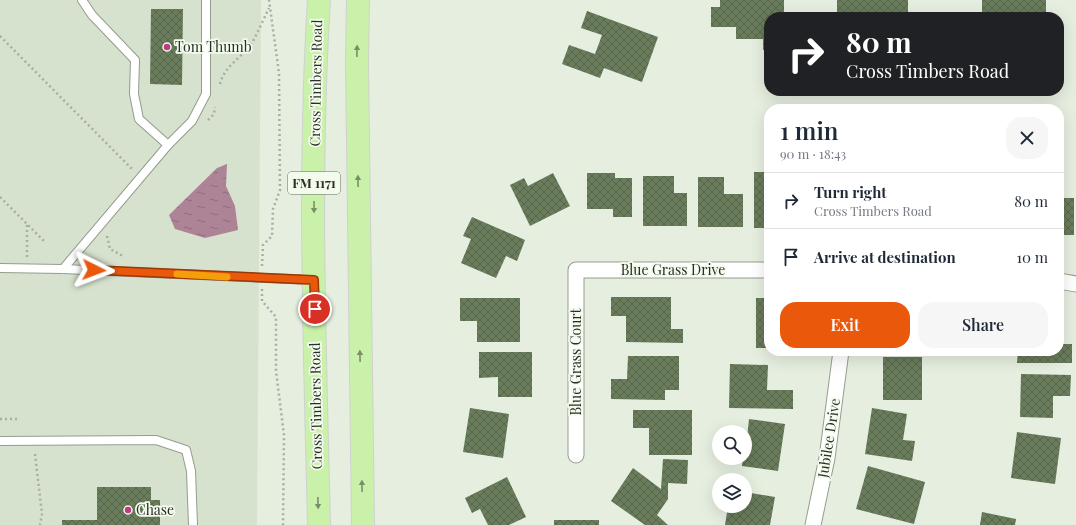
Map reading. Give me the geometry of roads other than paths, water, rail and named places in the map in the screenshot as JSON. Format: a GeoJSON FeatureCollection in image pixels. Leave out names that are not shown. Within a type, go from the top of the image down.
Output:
{"type":"FeatureCollection","features":[{"type":"Feature","properties":{"kind":"main road","name":"Cross Timbers Road"},"geometry":{"type":"LineString","coordinates":[[319,0],[314,67],[314,280],[319,525]]}},
{"type":"Feature","properties":{"kind":"main road","name":"FM 1171"},"geometry":{"type":"LineString","coordinates":[[358,0],[357,79],[363,525]]}},
{"type":"Feature","properties":{"kind":"street","name":"Blue Grass Drive"},"geometry":{"type":"LineString","coordinates":[[576,270],[764,270]]}},
{"type":"Feature","properties":{"kind":"street","name":"Blue Grass Court"},"geometry":{"type":"LineString","coordinates":[[576,270],[576,455]]}},
{"type":"Feature","properties":{"kind":"street"},"geometry":{"type":"LineString","coordinates":[[1064,283],[1076,284]]}},
{"type":"Feature","properties":{"kind":"street","name":"Jubilee Drive"},"geometry":{"type":"LineString","coordinates":[[813,525],[827,458],[840,356]]}},
{"type":"Feature","properties":{"kind":"lane"},"geometry":{"type":"LineString","coordinates":[[82,0],[92,15],[134,60],[134,94],[139,119],[168,146]]}},
{"type":"Feature","properties":{"kind":"lane"},"geometry":{"type":"LineString","coordinates":[[63,269],[140,178],[192,121],[206,94],[206,0]]}},
{"type":"Feature","properties":{"kind":"lane"},"geometry":{"type":"LineString","coordinates":[[0,268],[63,269],[314,280]]}},
{"type":"Feature","properties":{"kind":"lane"},"geometry":{"type":"LineString","coordinates":[[0,441],[156,440],[186,450],[191,471],[193,525]]}},
{"type":"Feature","properties":{"kind":"water"},"geometry":{"type":"Polygon","coordinates":[[[227,164],[226,186],[235,206],[238,230],[205,238],[175,229],[169,215],[217,168],[227,164]]]}},
{"type":"Feature","properties":{"kind":"place","name":"Tom Thumb"},"geometry":{"type":"Point","coordinates":[167,47]}},
{"type":"Feature","properties":{"kind":"place","name":"Chase"},"geometry":{"type":"Point","coordinates":[128,510]}}]}
